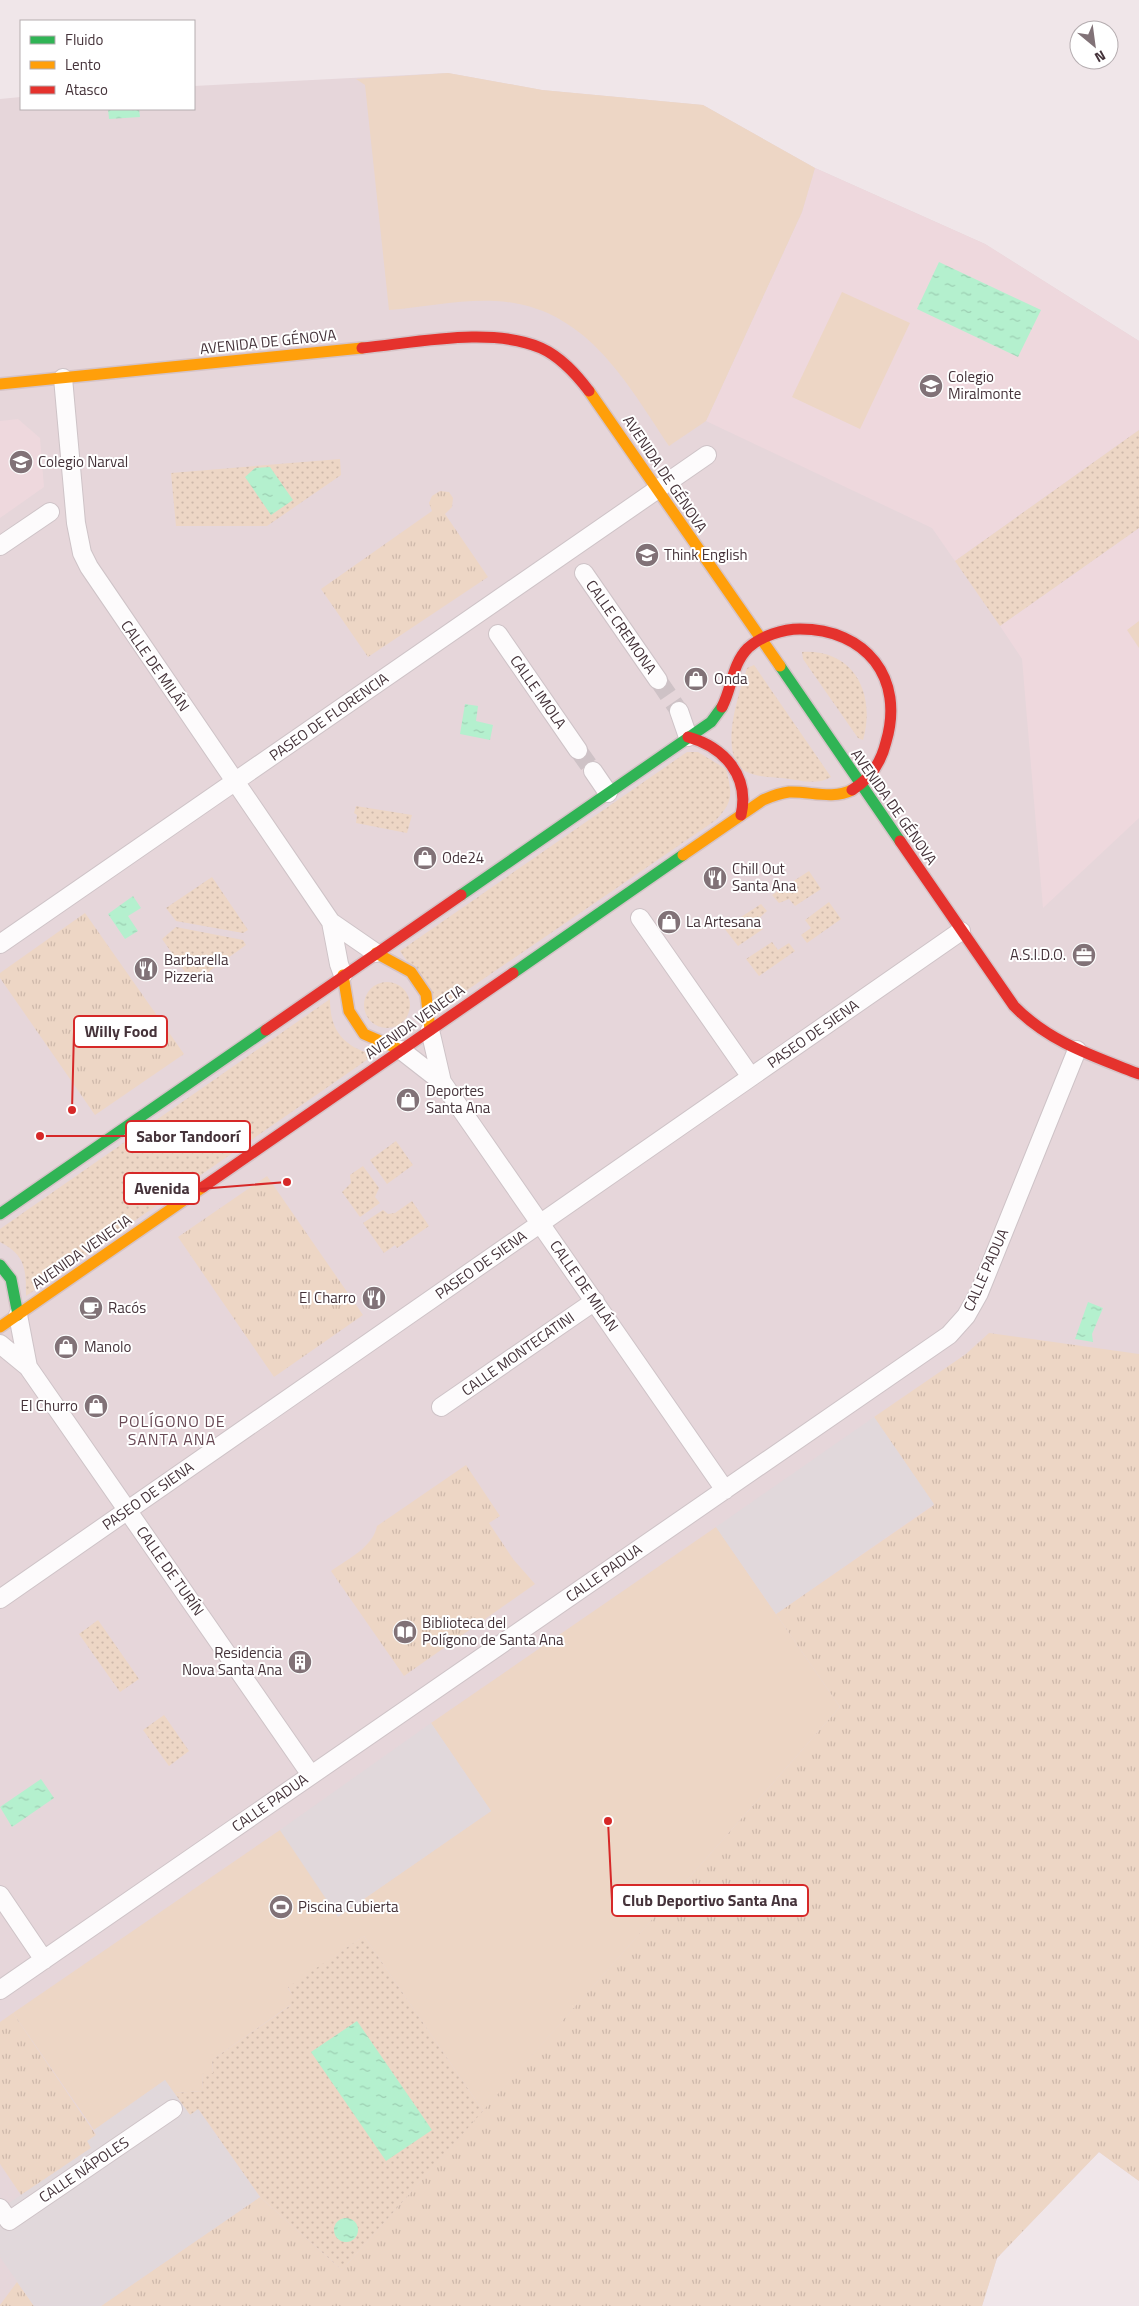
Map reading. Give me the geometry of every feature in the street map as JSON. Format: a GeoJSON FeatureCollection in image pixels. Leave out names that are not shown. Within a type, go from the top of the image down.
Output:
{"type":"FeatureCollection","features":[{"type":"Feature","properties":{"kind":"street","name":"AVENIDA DE GÉNOVA"},"geometry":{"type":"LineString","coordinates":[[0,384],[454,338],[517,340],[546,350],[571,368],[590,392],[961,931],[1024,1018],[1051,1038],[1139,1074]]}},
{"type":"Feature","properties":{"kind":"street","name":"CALLE DE MILÁN"},"geometry":{"type":"LineString","coordinates":[[62,378],[68,458],[77,532],[82,553],[106,596],[331,922],[376,953]]}},
{"type":"Feature","properties":{"kind":"street","name":"PASEO DE FLORENCIA"},"geometry":{"type":"LineString","coordinates":[[0,944],[707,455]]}},
{"type":"Feature","properties":{"kind":"street"},"geometry":{"type":"LineString","coordinates":[[0,546],[50,512]]}},
{"type":"Feature","properties":{"kind":"street","name":"CALLE CREMONA"},"geometry":{"type":"LineString","coordinates":[[584,573],[658,680]]}},
{"type":"Feature","properties":{"kind":"street"},"geometry":{"type":"LineString","coordinates":[[0,1214],[716,718],[723,706],[736,663],[742,654],[760,639],[787,630],[820,629],[850,638],[876,660],[891,693],[892,727],[883,754],[861,785]]}},
{"type":"Feature","properties":{"kind":"street","name":"CALLE IMOLA"},"geometry":{"type":"LineString","coordinates":[[498,634],[578,750]]}},
{"type":"Feature","properties":{"kind":"street"},"geometry":{"type":"LineString","coordinates":[[679,711],[688,737]]}},
{"type":"Feature","properties":{"kind":"street"},"geometry":{"type":"LineString","coordinates":[[688,737],[712,745],[732,765],[743,787],[744,808],[741,814]]}},
{"type":"Feature","properties":{"kind":"street"},"geometry":{"type":"LineString","coordinates":[[593,771],[608,793]]}},
{"type":"Feature","properties":{"kind":"street","name":"AVENIDA VENECIA"},"geometry":{"type":"LineString","coordinates":[[0,1327],[769,796],[793,791],[840,795],[861,785]]}},
{"type":"Feature","properties":{"kind":"street"},"geometry":{"type":"LineString","coordinates":[[640,918],[751,1077]]}},
{"type":"Feature","properties":{"kind":"street","name":"CALLE DE MILÁN"},"geometry":{"type":"LineString","coordinates":[[331,922],[343,976]]}},
{"type":"Feature","properties":{"kind":"street","name":"PASEO DE SIENA"},"geometry":{"type":"LineString","coordinates":[[0,1599],[961,931]]}},
{"type":"Feature","properties":{"kind":"street"},"geometry":{"type":"LineString","coordinates":[[376,953],[411,972],[426,994],[430,1030]]}},
{"type":"Feature","properties":{"kind":"street"},"geometry":{"type":"LineString","coordinates":[[343,976],[350,1011],[364,1034],[401,1050]]}},
{"type":"Feature","properties":{"kind":"street","name":"CALLE DE MILÁN"},"geometry":{"type":"LineString","coordinates":[[430,1030],[442,1082]]}},
{"type":"Feature","properties":{"kind":"street","name":"CALLE DE MILÁN"},"geometry":{"type":"LineString","coordinates":[[401,1050],[442,1082],[725,1490]]}},
{"type":"Feature","properties":{"kind":"street","name":"CALLE PADUA"},"geometry":{"type":"LineString","coordinates":[[0,1990],[939,1342],[966,1316],[979,1294],[1077,1050]]}},
{"type":"Feature","properties":{"kind":"street"},"geometry":{"type":"LineString","coordinates":[[0,1265],[11,1280],[18,1315]]}},
{"type":"Feature","properties":{"kind":"street","name":"CALLE MONTECATINI"},"geometry":{"type":"LineString","coordinates":[[441,1408],[595,1301]]}},
{"type":"Feature","properties":{"kind":"street","name":"CALLE DE TURÍN"},"geometry":{"type":"LineString","coordinates":[[18,1315],[28,1367]]}},
{"type":"Feature","properties":{"kind":"street","name":"CALLE DE TURÍN"},"geometry":{"type":"LineString","coordinates":[[0,1344],[28,1367],[311,1775]]}},
{"type":"Feature","properties":{"kind":"street"},"geometry":{"type":"LineString","coordinates":[[0,1895],[44,1960]]}},
{"type":"Feature","properties":{"kind":"street","name":"CALLE NÁPOLES"},"geometry":{"type":"LineString","coordinates":[[0,2208],[10,2221],[173,2109]]}},
{"type":"Feature","properties":{"kind":"shaded area"},"geometry":{"type":"Polygon","coordinates":[[[448,73],[542,90],[703,105],[815,168],[985,244],[1139,341],[1139,2181],[1099,2152],[997,2258],[982,2306],[0,2306],[0,99],[20,97],[20,110],[195,110],[195,86],[448,73]]]}},
{"type":"Feature","properties":{"kind":"shaded area","name":"Colegio Miralmonte"},"geometry":{"type":"Polygon","coordinates":[[[815,168],[985,244],[1139,341],[1139,430],[955,561],[932,528],[706,421],[802,212],[815,168]]]}},
{"type":"Feature","properties":{"kind":"shaded area","name":"Colegio Narval"},"geometry":{"type":"Polygon","coordinates":[[[18,419],[40,438],[44,487],[0,518],[0,421],[18,419]]]}},
{"type":"Feature","properties":{"kind":"shaded area"},"geometry":{"type":"Polygon","coordinates":[[[1139,528],[1139,818],[1043,908],[1022,659],[1000,626],[1139,528]]]}},
{"type":"Feature","properties":{"kind":"shaded area"},"geometry":{"type":"Polygon","coordinates":[[[874,1417],[934,1504],[776,1614],[716,1527],[874,1417]]]}},
{"type":"Feature","properties":{"kind":"shaded area"},"geometry":{"type":"Polygon","coordinates":[[[431,1723],[491,1811],[338,1917],[280,1830],[431,1723]]]}},
{"type":"Feature","properties":{"kind":"shaded area"},"geometry":{"type":"Polygon","coordinates":[[[165,2080],[190,2115],[198,2109],[260,2197],[101,2306],[34,2306],[0,2257],[0,2209],[91,2148],[87,2141],[96,2135],[94,2130],[165,2080]]]}},
{"type":"Feature","properties":{"kind":"green space"},"geometry":{"type":"Polygon","coordinates":[[[448,73],[542,90],[703,105],[815,168],[802,212],[706,421],[669,446],[618,372],[578,332],[554,316],[527,306],[496,301],[456,302],[389,310],[365,85],[356,79],[448,73]]]}},
{"type":"Feature","properties":{"kind":"green space"},"geometry":{"type":"Polygon","coordinates":[[[842,292],[910,323],[860,429],[792,397],[842,292]]]}},
{"type":"Feature","properties":{"kind":"green space"},"geometry":{"type":"Polygon","coordinates":[[[1139,430],[1139,528],[1000,626],[955,561],[1139,430]]]}},
{"type":"Feature","properties":{"kind":"green space"},"geometry":{"type":"Polygon","coordinates":[[[340,459],[341,475],[267,526],[176,526],[171,473],[340,459]]]}},
{"type":"Feature","properties":{"kind":"green space"},"geometry":{"type":"Polygon","coordinates":[[[440,491],[449,492],[453,498],[452,507],[445,514],[488,577],[368,657],[321,589],[432,511],[429,503],[432,496],[440,491]]]}},
{"type":"Feature","properties":{"kind":"green space"},"geometry":{"type":"Polygon","coordinates":[[[1139,621],[1139,648],[1127,630],[1139,621]]]}},
{"type":"Feature","properties":{"kind":"green space"},"geometry":{"type":"Polygon","coordinates":[[[802,652],[820,653],[836,658],[848,667],[857,678],[863,692],[866,707],[863,740],[858,738],[803,659],[802,652]]]}},
{"type":"Feature","properties":{"kind":"green space"},"geometry":{"type":"Polygon","coordinates":[[[754,665],[831,777],[826,780],[808,782],[763,776],[745,771],[737,762],[731,737],[733,721],[747,668],[754,665]]]}},
{"type":"Feature","properties":{"kind":"green space"},"geometry":{"type":"Polygon","coordinates":[[[687,752],[698,752],[726,769],[730,784],[729,802],[716,820],[441,1008],[438,1007],[400,951],[687,752]]]}},
{"type":"Feature","properties":{"kind":"green space"},"geometry":{"type":"Polygon","coordinates":[[[356,806],[412,815],[407,833],[356,823],[357,815],[354,813],[356,806]]]}},
{"type":"Feature","properties":{"kind":"green space"},"geometry":{"type":"Polygon","coordinates":[[[809,871],[821,889],[795,906],[789,899],[779,903],[772,895],[809,871]]]}},
{"type":"Feature","properties":{"kind":"green space"},"geometry":{"type":"Polygon","coordinates":[[[212,877],[248,930],[243,933],[176,921],[166,908],[212,877]]]}},
{"type":"Feature","properties":{"kind":"green space"},"geometry":{"type":"Polygon","coordinates":[[[829,902],[841,919],[807,943],[801,935],[811,928],[805,920],[829,902]]]}},
{"type":"Feature","properties":{"kind":"green space"},"geometry":{"type":"Polygon","coordinates":[[[761,904],[767,911],[757,920],[763,929],[738,946],[724,928],[761,904]]]}},
{"type":"Feature","properties":{"kind":"green space"},"geometry":{"type":"Polygon","coordinates":[[[85,913],[184,1054],[95,1115],[0,978],[0,973],[85,913]]]}},
{"type":"Feature","properties":{"kind":"green space"},"geometry":{"type":"Polygon","coordinates":[[[176,927],[243,940],[246,945],[193,983],[162,939],[176,927]]]}},
{"type":"Feature","properties":{"kind":"green space"},"geometry":{"type":"Polygon","coordinates":[[[772,942],[778,950],[789,943],[795,951],[759,976],[746,959],[772,942]]]}},
{"type":"Feature","properties":{"kind":"green space"},"geometry":{"type":"Polygon","coordinates":[[[382,982],[392,982],[406,992],[410,1005],[406,1018],[400,1024],[392,1028],[382,1028],[368,1018],[364,1010],[364,1000],[374,986],[382,982]]]}},
{"type":"Feature","properties":{"kind":"green space"},"geometry":{"type":"Polygon","coordinates":[[[330,999],[333,1020],[340,1036],[354,1047],[374,1055],[26,1296],[26,1278],[23,1264],[15,1252],[0,1242],[0,1229],[330,999]]]}},
{"type":"Feature","properties":{"kind":"green space"},"geometry":{"type":"Polygon","coordinates":[[[396,1141],[413,1165],[387,1184],[370,1160],[396,1141]]]}},
{"type":"Feature","properties":{"kind":"green space"},"geometry":{"type":"Polygon","coordinates":[[[363,1166],[379,1188],[375,1197],[380,1203],[360,1217],[342,1192],[351,1183],[350,1175],[363,1166]]]}},
{"type":"Feature","properties":{"kind":"green space"},"geometry":{"type":"Polygon","coordinates":[[[267,1176],[363,1315],[274,1377],[178,1237],[267,1176]]]}},
{"type":"Feature","properties":{"kind":"green space"},"geometry":{"type":"Polygon","coordinates":[[[412,1201],[429,1226],[397,1248],[395,1245],[384,1253],[363,1223],[383,1210],[388,1214],[395,1213],[412,1201]]]}},
{"type":"Feature","properties":{"kind":"green space"},"geometry":{"type":"Polygon","coordinates":[[[989,1333],[1139,1354],[1139,2181],[1099,2152],[997,2258],[982,2306],[101,2306],[260,2197],[342,2270],[840,1707],[776,1614],[934,1505],[874,1417],[966,1354],[989,1333]]]}},
{"type":"Feature","properties":{"kind":"green space"},"geometry":{"type":"Polygon","coordinates":[[[466,1465],[500,1516],[489,1523],[513,1559],[535,1584],[404,1676],[331,1571],[365,1546],[371,1540],[377,1526],[466,1465]]]}},
{"type":"Feature","properties":{"kind":"green space"},"geometry":{"type":"Polygon","coordinates":[[[716,1527],[840,1707],[483,2111],[364,1936],[288,1988],[292,1995],[292,2004],[212,2060],[213,2074],[202,2075],[203,2091],[174,2093],[165,2080],[94,2130],[13,2013],[280,1830],[339,1916],[491,1811],[431,1723],[716,1527]]]}},
{"type":"Feature","properties":{"kind":"green space"},"geometry":{"type":"Polygon","coordinates":[[[98,1620],[139,1679],[120,1692],[79,1634],[98,1620]]]}},
{"type":"Feature","properties":{"kind":"green space"},"geometry":{"type":"Polygon","coordinates":[[[164,1715],[189,1751],[169,1766],[143,1730],[164,1715]]]}},
{"type":"Feature","properties":{"kind":"green space"},"geometry":{"type":"Polygon","coordinates":[[[364,1936],[483,2111],[342,2270],[260,2197],[199,2110],[190,2115],[174,2093],[203,2091],[202,2074],[213,2073],[212,2060],[291,2005],[292,1995],[288,1987],[364,1936]]]}},
{"type":"Feature","properties":{"kind":"green space"},"geometry":{"type":"Polygon","coordinates":[[[13,2013],[96,2135],[91,2148],[21,2195],[0,2164],[0,2022],[13,2013]]]}},
{"type":"Feature","properties":{"kind":"green space"},"geometry":{"type":"Polygon","coordinates":[[[17,2282],[34,2306],[0,2306],[0,2305],[17,2282]]]}},
{"type":"Feature","properties":{"kind":"water"},"geometry":{"type":"Polygon","coordinates":[[[108,110],[139,110],[140,117],[109,119],[108,110]]]}},
{"type":"Feature","properties":{"kind":"water"},"geometry":{"type":"Polygon","coordinates":[[[939,262],[1041,310],[1018,357],[917,309],[939,262]]]}},
{"type":"Feature","properties":{"kind":"water"},"geometry":{"type":"Polygon","coordinates":[[[270,467],[293,500],[271,515],[245,477],[255,468],[270,467]]]}},
{"type":"Feature","properties":{"kind":"water"},"geometry":{"type":"Polygon","coordinates":[[[465,704],[478,706],[476,721],[493,725],[490,740],[460,734],[465,704]]]}},
{"type":"Feature","properties":{"kind":"water"},"geometry":{"type":"Polygon","coordinates":[[[133,896],[141,908],[128,916],[138,931],[125,939],[108,914],[133,896]]]}},
{"type":"Feature","properties":{"kind":"water"},"geometry":{"type":"Polygon","coordinates":[[[1088,1302],[1103,1308],[1092,1334],[1093,1342],[1075,1339],[1088,1302]]]}},
{"type":"Feature","properties":{"kind":"water"},"geometry":{"type":"Polygon","coordinates":[[[41,1779],[54,1798],[12,1827],[0,1807],[41,1779]]]}},
{"type":"Feature","properties":{"kind":"water"},"geometry":{"type":"Polygon","coordinates":[[[357,2021],[432,2130],[386,2161],[311,2052],[357,2021]]]}},
{"type":"Feature","properties":{"kind":"water"},"geometry":{"type":"Polygon","coordinates":[[[346,2218],[355,2221],[358,2230],[355,2239],[346,2242],[337,2239],[334,2230],[337,2221],[346,2218]]]}},
{"type":"Feature","properties":{"kind":"tunnel"},"geometry":{"type":"LineString","coordinates":[[658,680],[679,711]]}},
{"type":"Feature","properties":{"kind":"tunnel"},"geometry":{"type":"LineString","coordinates":[[578,750],[593,771]]}},
{"type":"Feature","properties":{"kind":"traffic: fast"},"geometry":{"type":"LineString","coordinates":[[780,666],[900,841]]}},
{"type":"Feature","properties":{"kind":"traffic: fast"},"geometry":{"type":"LineString","coordinates":[[461,895],[711,722],[722,707]]}},
{"type":"Feature","properties":{"kind":"traffic: fast"},"geometry":{"type":"LineString","coordinates":[[513,973],[683,855]]}},
{"type":"Feature","properties":{"kind":"traffic: fast"},"geometry":{"type":"LineString","coordinates":[[0,1214],[266,1030]]}},
{"type":"Feature","properties":{"kind":"traffic: fast"},"geometry":{"type":"LineString","coordinates":[[0,1265],[11,1279],[18,1315]]}},
{"type":"Feature","properties":{"kind":"traffic: slow"},"geometry":{"type":"LineString","coordinates":[[0,384],[362,348]]}},
{"type":"Feature","properties":{"kind":"traffic: slow"},"geometry":{"type":"LineString","coordinates":[[589,391],[780,666]]}},
{"type":"Feature","properties":{"kind":"traffic: slow"},"geometry":{"type":"LineString","coordinates":[[683,855],[770,797],[789,792],[829,795],[852,790]]}},
{"type":"Feature","properties":{"kind":"traffic: slow"},"geometry":{"type":"LineString","coordinates":[[376,953],[411,972],[426,994],[430,1030]]}},
{"type":"Feature","properties":{"kind":"traffic: slow"},"geometry":{"type":"LineString","coordinates":[[343,975],[349,1011],[364,1034],[401,1050]]}},
{"type":"Feature","properties":{"kind":"traffic: slow"},"geometry":{"type":"LineString","coordinates":[[0,1327],[203,1187]]}},
{"type":"Feature","properties":{"kind":"traffic: jam"},"geometry":{"type":"LineString","coordinates":[[362,348],[453,338],[499,338],[521,341],[541,348],[562,361],[589,391]]}},
{"type":"Feature","properties":{"kind":"traffic: jam"},"geometry":{"type":"LineString","coordinates":[[722,707],[735,669],[743,654],[753,644],[766,637],[793,629],[823,631],[844,638],[861,648],[875,662],[885,678],[890,697],[890,719],[884,750],[878,764],[869,776],[852,790]]}},
{"type":"Feature","properties":{"kind":"traffic: jam"},"geometry":{"type":"LineString","coordinates":[[688,737],[713,748],[731,765],[738,776],[742,788],[741,815]]}},
{"type":"Feature","properties":{"kind":"traffic: jam"},"geometry":{"type":"LineString","coordinates":[[900,841],[1014,1006],[1028,1019],[1057,1039],[1088,1054],[1139,1074]]}},
{"type":"Feature","properties":{"kind":"traffic: jam"},"geometry":{"type":"LineString","coordinates":[[266,1030],[461,895]]}},
{"type":"Feature","properties":{"kind":"traffic: jam"},"geometry":{"type":"LineString","coordinates":[[203,1187],[513,973]]}},
{"type":"Feature","properties":{"kind":"place","name":"Colegio Miralmonte"},"geometry":{"type":"Point","coordinates":[931,386]}},
{"type":"Feature","properties":{"kind":"place","name":"Colegio Narval"},"geometry":{"type":"Point","coordinates":[21,462]}},
{"type":"Feature","properties":{"kind":"place","name":"Think English"},"geometry":{"type":"Point","coordinates":[647,555]}},
{"type":"Feature","properties":{"kind":"place","name":"Onda"},"geometry":{"type":"Point","coordinates":[696,679]}},
{"type":"Feature","properties":{"kind":"place","name":"Ode24"},"geometry":{"type":"Point","coordinates":[425,858]}},
{"type":"Feature","properties":{"kind":"place","name":"Chill Out Santa Ana"},"geometry":{"type":"Point","coordinates":[715,878]}},
{"type":"Feature","properties":{"kind":"place","name":"La Artesana"},"geometry":{"type":"Point","coordinates":[669,922]}},
{"type":"Feature","properties":{"kind":"place","name":"A.S.I.D.O."},"geometry":{"type":"Point","coordinates":[1084,955]}},
{"type":"Feature","properties":{"kind":"place","name":"Barbarella Pizzeria"},"geometry":{"type":"Point","coordinates":[146,969]}},
{"type":"Feature","properties":{"kind":"place","name":"Deportes Santa Ana"},"geometry":{"type":"Point","coordinates":[408,1100]}},
{"type":"Feature","properties":{"kind":"place","name":"Willy Food"},"geometry":{"type":"Point","coordinates":[72,1110]}},
{"type":"Feature","properties":{"kind":"place","name":"Sabor Tandoorí"},"geometry":{"type":"Point","coordinates":[40,1136]}},
{"type":"Feature","properties":{"kind":"place","name":"Avenida"},"geometry":{"type":"Point","coordinates":[287,1182]}},
{"type":"Feature","properties":{"kind":"place","name":"El Charro"},"geometry":{"type":"Point","coordinates":[374,1298]}},
{"type":"Feature","properties":{"kind":"place","name":"Racós"},"geometry":{"type":"Point","coordinates":[91,1308]}},
{"type":"Feature","properties":{"kind":"place","name":"Manolo"},"geometry":{"type":"Point","coordinates":[66,1347]}},
{"type":"Feature","properties":{"kind":"place","name":"El Churro"},"geometry":{"type":"Point","coordinates":[96,1406]}},
{"type":"Feature","properties":{"kind":"place","name":"Biblioteca del Polígono de Santa Ana"},"geometry":{"type":"Point","coordinates":[405,1632]}},
{"type":"Feature","properties":{"kind":"place","name":"Residencia Nova Santa Ana"},"geometry":{"type":"Point","coordinates":[300,1662]}},
{"type":"Feature","properties":{"kind":"place","name":"Club Deportivo Santa Ana"},"geometry":{"type":"Point","coordinates":[608,1821]}},
{"type":"Feature","properties":{"kind":"place","name":"Piscina Cubierta"},"geometry":{"type":"Point","coordinates":[281,1907]}},
{"type":"Feature","properties":{"kind":"district","name":"POLÍGONO DE SANTA ANA"},"geometry":{"type":"Point","coordinates":[172,1430]}}]}
